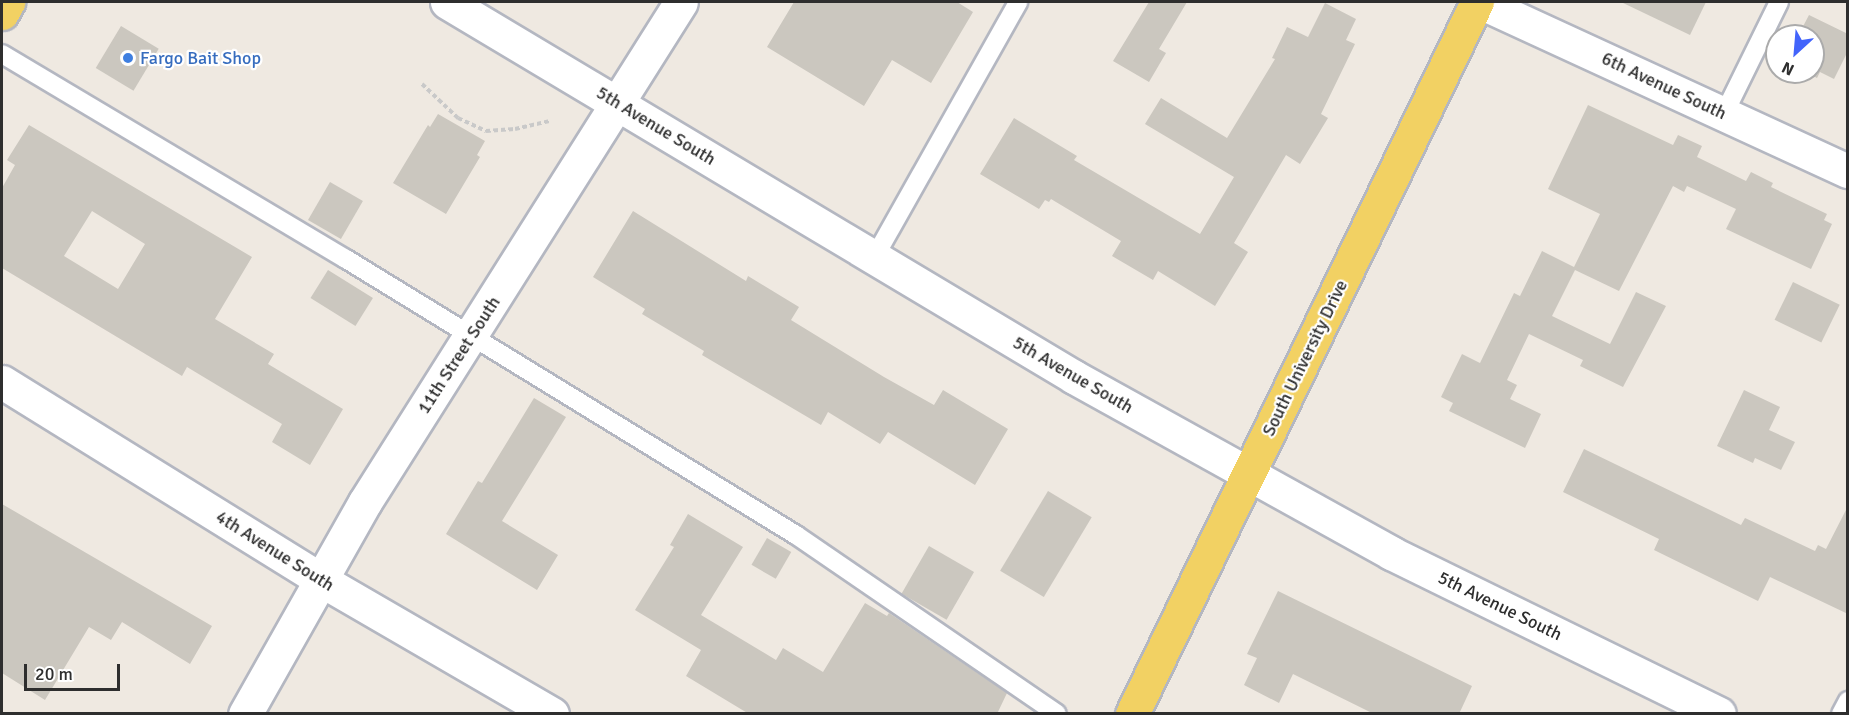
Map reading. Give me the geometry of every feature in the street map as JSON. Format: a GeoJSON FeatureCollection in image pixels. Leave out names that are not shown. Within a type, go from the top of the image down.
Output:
{"type":"FeatureCollection","features":[{"type":"Feature","properties":{"kind":"main road"},"geometry":{"type":"LineString","coordinates":[[2,13],[8,2]]}},
{"type":"Feature","properties":{"kind":"main road","name":"South University Drive"},"geometry":{"type":"LineString","coordinates":[[1132,714],[1479,2]]}},
{"type":"Feature","properties":{"kind":"street","name":"5th Avenue South"},"geometry":{"type":"LineString","coordinates":[[447,2],[1074,377],[1391,553],[1719,714]]}},
{"type":"Feature","properties":{"kind":"street","name":"11th Street South"},"geometry":{"type":"LineString","coordinates":[[245,714],[365,502],[681,2]]}},
{"type":"Feature","properties":{"kind":"street","name":"6th Avenue South"},"geometry":{"type":"LineString","coordinates":[[1479,2],[1848,171]]}},
{"type":"Feature","properties":{"kind":"street","name":"4th Avenue South"},"geometry":{"type":"LineString","coordinates":[[2,382],[321,580],[552,714]]}},
{"type":"Feature","properties":{"kind":"lane"},"geometry":{"type":"LineString","coordinates":[[874,258],[1018,2]]}},
{"type":"Feature","properties":{"kind":"lane"},"geometry":{"type":"LineString","coordinates":[[1724,114],[1779,2]]}},
{"type":"Feature","properties":{"kind":"lane"},"geometry":{"type":"LineString","coordinates":[[2,54],[471,336],[796,535],[1057,714]]}},
{"type":"Feature","properties":{"kind":"lane"},"geometry":{"type":"LineString","coordinates":[[1841,714],[1848,701]]}},
{"type":"Feature","properties":{"kind":"path"},"geometry":{"type":"LineString","coordinates":[[422,84],[458,118],[486,131],[515,129],[549,121]]}},
{"type":"Feature","properties":{"kind":"building"},"geometry":{"type":"Polygon","coordinates":[[[794,2],[957,2],[973,12],[931,83],[892,60],[864,106],[767,47],[794,2]]]}},
{"type":"Feature","properties":{"kind":"building"},"geometry":{"type":"Polygon","coordinates":[[[1149,2],[1187,2],[1159,49],[1166,53],[1149,82],[1113,61],[1149,2]]]}},
{"type":"Feature","properties":{"kind":"building"},"geometry":{"type":"Polygon","coordinates":[[[1621,2],[1706,2],[1690,35],[1621,2]]]}},
{"type":"Feature","properties":{"kind":"building"},"geometry":{"type":"Polygon","coordinates":[[[1325,3],[1356,19],[1346,40],[1355,44],[1321,114],[1328,118],[1300,164],[1286,155],[1234,243],[1248,252],[1215,306],[1158,271],[1153,280],[1112,256],[1121,241],[1051,199],[1049,202],[1045,200],[1039,209],[980,174],[1014,118],[1077,156],[1074,160],[1200,234],[1234,177],[1145,124],[1161,98],[1227,138],[1275,59],[1272,58],[1287,27],[1308,37],[1325,3]]]}},
{"type":"Feature","properties":{"kind":"building"},"geometry":{"type":"Polygon","coordinates":[[[1809,15],[1848,34],[1848,51],[1834,79],[1825,74],[1825,24],[1804,24],[1809,15]]]}},
{"type":"Feature","properties":{"kind":"building","name":"Fargo Bait Shop"},"geometry":{"type":"Polygon","coordinates":[[[121,26],[159,49],[133,91],[96,68],[121,26]]]}},
{"type":"Feature","properties":{"kind":"building"},"geometry":{"type":"Polygon","coordinates":[[[1588,105],[1673,145],[1678,135],[1702,146],[1697,157],[1746,181],[1751,172],[1773,183],[1771,187],[1827,214],[1824,220],[1832,224],[1811,269],[1726,229],[1736,209],[1687,186],[1684,192],[1673,186],[1619,291],[1575,270],[1552,316],[1610,344],[1636,292],[1666,306],[1623,387],[1580,366],[1583,360],[1529,334],[1507,380],[1517,385],[1510,399],[1541,414],[1525,448],[1449,411],[1453,403],[1441,397],[1462,354],[1480,363],[1514,293],[1520,296],[1542,251],[1574,267],[1600,214],[1548,189],[1588,105]]]}},
{"type":"Feature","properties":{"kind":"building"},"geometry":{"type":"Polygon","coordinates":[[[438,114],[485,141],[477,155],[480,157],[446,214],[393,183],[428,125],[430,127],[438,114]]]}},
{"type":"Feature","properties":{"kind":"building"},"geometry":{"type":"Polygon","coordinates":[[[29,125],[252,257],[215,319],[274,354],[268,364],[343,409],[310,465],[272,442],[282,424],[187,367],[182,376],[2,268],[2,188],[15,165],[7,160],[29,125]],[[92,211],[64,256],[118,289],[145,244],[92,211]]]}},
{"type":"Feature","properties":{"kind":"building"},"geometry":{"type":"Polygon","coordinates":[[[330,182],[363,201],[341,239],[308,220],[330,182]]]}},
{"type":"Feature","properties":{"kind":"building"},"geometry":{"type":"Polygon","coordinates":[[[633,211],[746,281],[748,276],[799,307],[791,320],[884,377],[934,405],[943,390],[1008,429],[975,485],[888,432],[880,444],[828,412],[821,425],[702,355],[704,351],[642,314],[645,309],[593,277],[633,211]]]}},
{"type":"Feature","properties":{"kind":"building"},"geometry":{"type":"Polygon","coordinates":[[[328,270],[373,298],[355,326],[311,298],[328,270]]]}},
{"type":"Feature","properties":{"kind":"building"},"geometry":{"type":"Polygon","coordinates":[[[1793,282],[1840,305],[1821,343],[1775,320],[1793,282]]]}},
{"type":"Feature","properties":{"kind":"building"},"geometry":{"type":"Polygon","coordinates":[[[1744,390],[1780,407],[1769,430],[1795,442],[1781,470],[1755,458],[1753,463],[1717,446],[1744,390]]]}},
{"type":"Feature","properties":{"kind":"building"},"geometry":{"type":"Polygon","coordinates":[[[534,398],[566,417],[502,521],[558,555],[537,590],[446,534],[478,481],[482,483],[534,398]]]}},
{"type":"Feature","properties":{"kind":"building"},"geometry":{"type":"Polygon","coordinates":[[[1584,449],[1741,525],[1745,518],[1815,551],[1818,545],[1826,549],[1848,506],[1848,614],[1770,577],[1758,601],[1654,550],[1659,539],[1563,492],[1584,449]]]}},
{"type":"Feature","properties":{"kind":"building"},"geometry":{"type":"Polygon","coordinates":[[[1048,491],[1092,517],[1044,597],[1000,571],[1048,491]]]}},
{"type":"Feature","properties":{"kind":"building"},"geometry":{"type":"Polygon","coordinates":[[[2,504],[212,626],[190,664],[122,622],[111,640],[89,627],[45,700],[2,673],[2,504]]]}},
{"type":"Feature","properties":{"kind":"building"},"geometry":{"type":"Polygon","coordinates":[[[688,514],[743,547],[701,615],[776,660],[783,648],[823,672],[865,603],[887,616],[889,613],[1007,693],[997,714],[749,714],[686,676],[701,650],[635,610],[674,547],[670,545],[688,514]]]}},
{"type":"Feature","properties":{"kind":"building"},"geometry":{"type":"Polygon","coordinates":[[[767,538],[791,552],[776,579],[752,565],[767,538]]]}},
{"type":"Feature","properties":{"kind":"building"},"geometry":{"type":"Polygon","coordinates":[[[929,546],[974,572],[947,620],[902,594],[929,546]]]}},
{"type":"Feature","properties":{"kind":"building"},"geometry":{"type":"Polygon","coordinates":[[[1278,591],[1472,686],[1459,714],[1374,714],[1293,674],[1279,703],[1244,685],[1257,658],[1247,654],[1278,591]]]}},
{"type":"Feature","properties":{"kind":"place","name":"Fargo Bait Shop"},"geometry":{"type":"Point","coordinates":[128,58]}}]}
